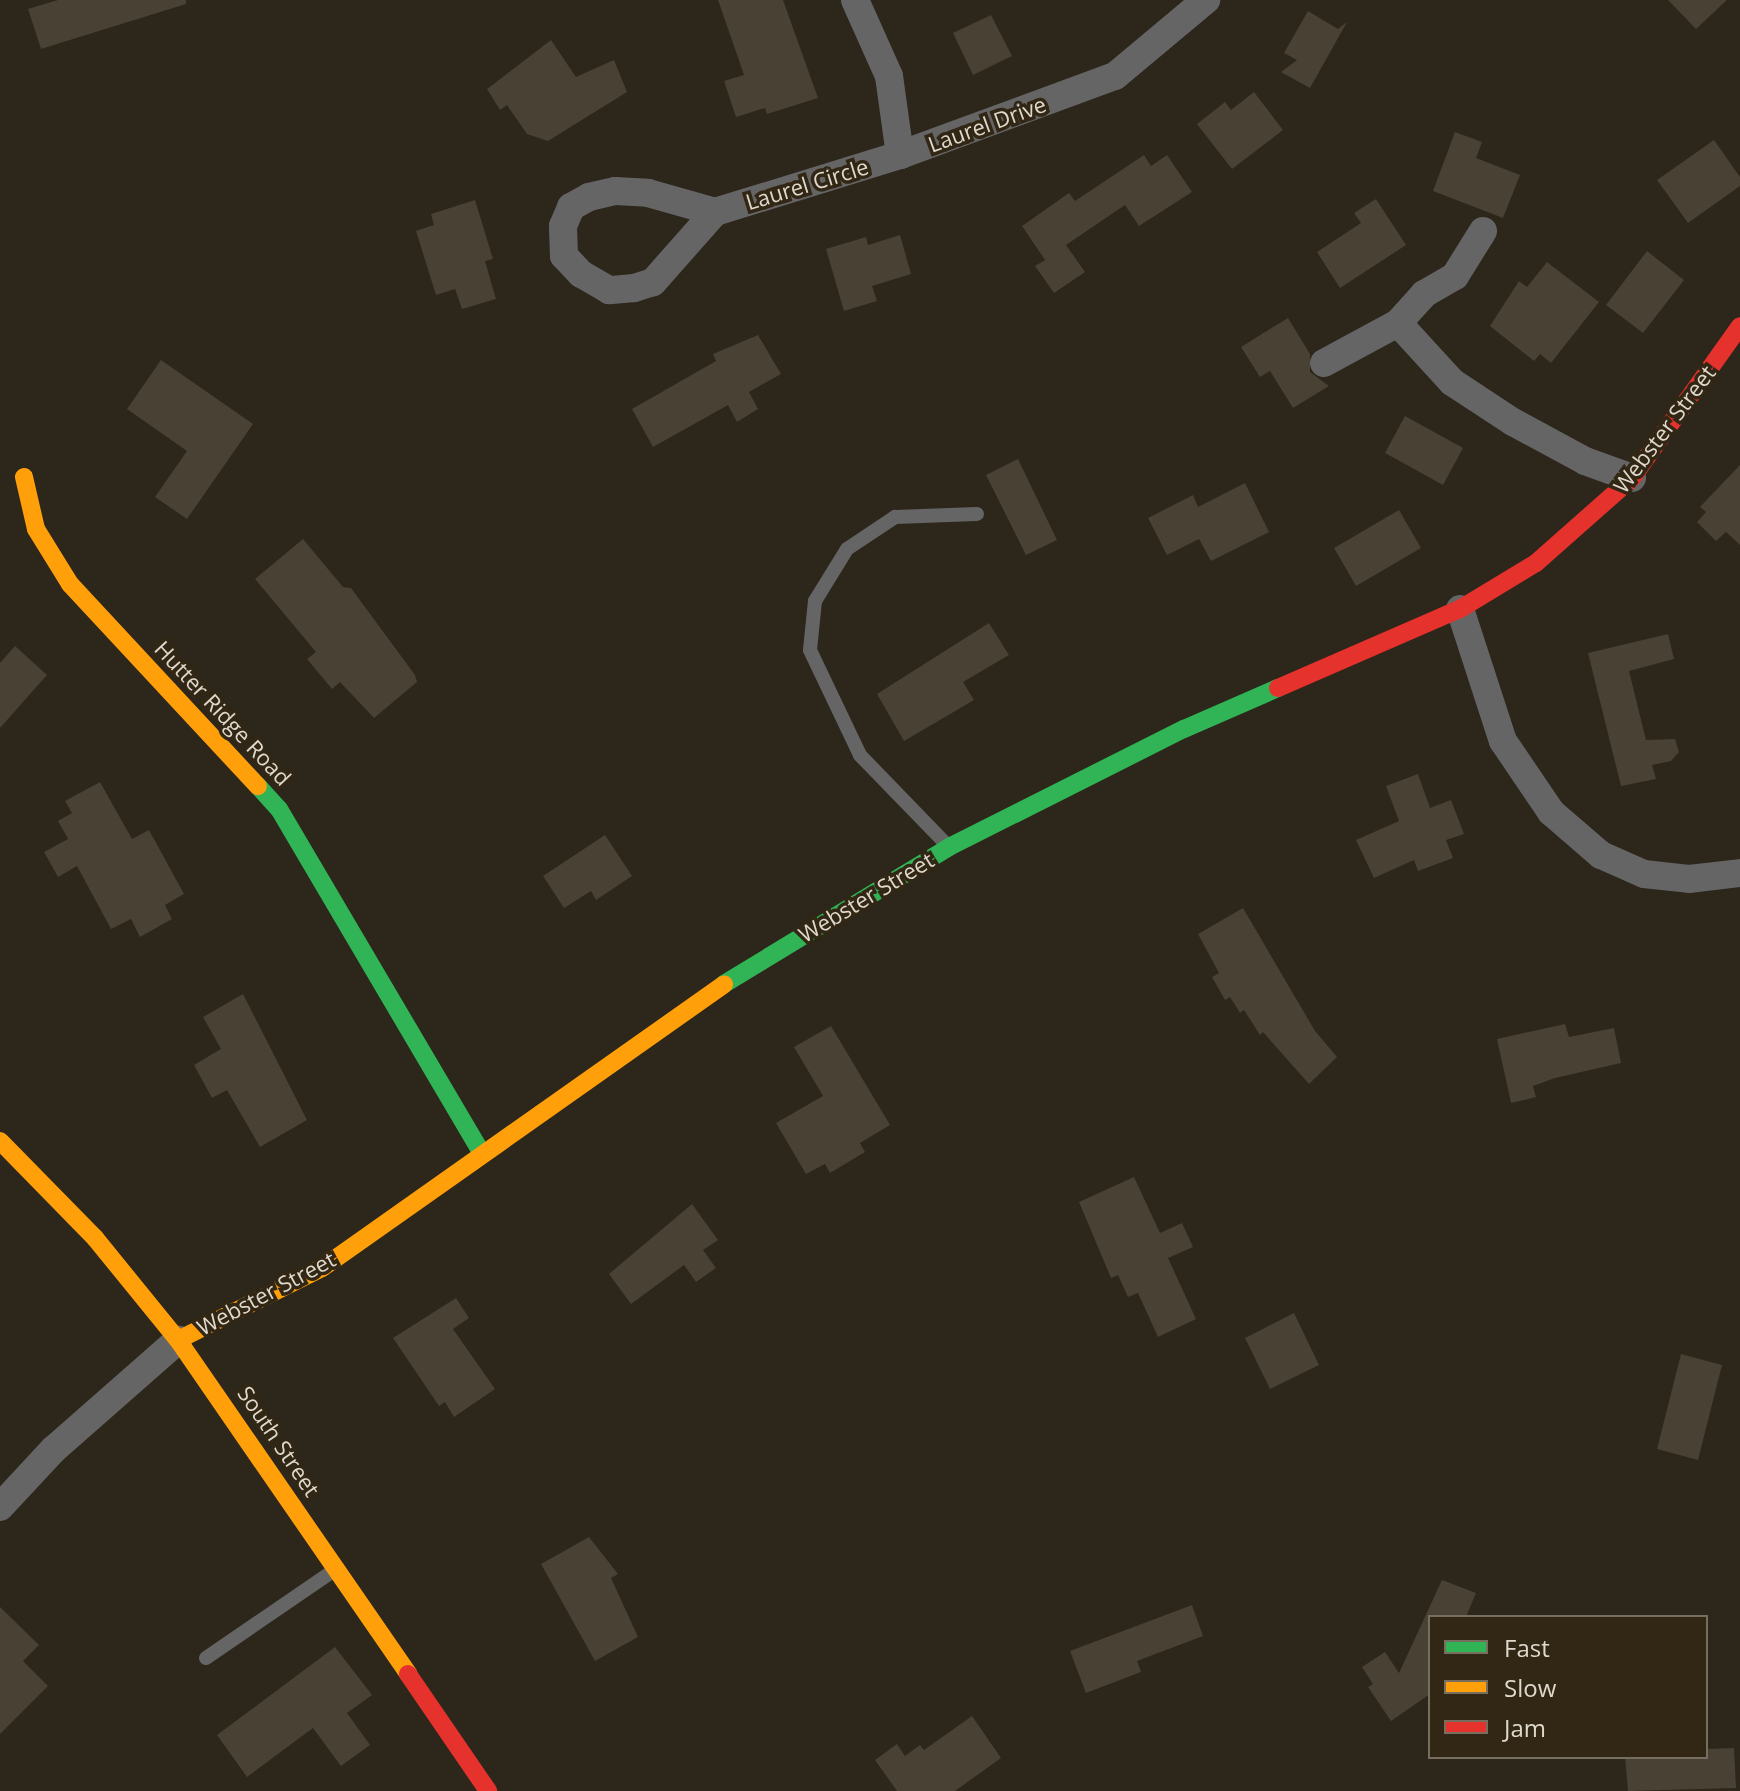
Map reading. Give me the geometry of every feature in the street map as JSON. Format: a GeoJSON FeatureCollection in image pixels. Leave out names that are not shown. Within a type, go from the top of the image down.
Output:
{"type":"FeatureCollection","features":[{"type":"Feature","properties":{"kind":"street","name":"Laurel Drive"},"geometry":{"type":"LineString","coordinates":[[855,0],[889,76],[900,155],[1115,76],[1206,0]]}},
{"type":"Feature","properties":{"kind":"street","name":"Laurel Circle"},"geometry":{"type":"LineString","coordinates":[[715,212],[900,155]]}},
{"type":"Feature","properties":{"kind":"street"},"geometry":{"type":"LineString","coordinates":[[615,191],[648,193],[715,212],[653,282],[634,288],[609,290],[564,256],[563,226],[571,207],[589,197],[615,191]]}},
{"type":"Feature","properties":{"kind":"street"},"geometry":{"type":"LineString","coordinates":[[1324,363],[1398,323],[1424,294],[1455,276],[1483,231]]}},
{"type":"Feature","properties":{"kind":"street"},"geometry":{"type":"LineString","coordinates":[[1398,323],[1452,382],[1500,414],[1585,461],[1632,478]]}},
{"type":"Feature","properties":{"kind":"street","name":"Webster Street"},"geometry":{"type":"LineString","coordinates":[[0,1507],[75,1430],[178,1340],[322,1268],[747,968],[949,847],[1184,729],[1460,609],[1536,563],[1632,478],[1740,326]]}},
{"type":"Feature","properties":{"kind":"street","name":"Hutter Ridge Road"},"geometry":{"type":"LineString","coordinates":[[24,477],[36,529],[70,584],[279,809],[482,1154]]}},
{"type":"Feature","properties":{"kind":"street"},"geometry":{"type":"LineString","coordinates":[[1460,609],[1503,741],[1551,812],[1601,855],[1644,874],[1689,879],[1740,873]]}},
{"type":"Feature","properties":{"kind":"street","name":"South Street"},"geometry":{"type":"LineString","coordinates":[[0,1141],[95,1238],[178,1340],[488,1791]]}},
{"type":"Feature","properties":{"kind":"lane"},"geometry":{"type":"LineString","coordinates":[[949,847],[860,755],[810,650],[815,601],[847,549],[895,517],[977,514]]}},
{"type":"Feature","properties":{"kind":"lane"},"geometry":{"type":"LineString","coordinates":[[206,1658],[337,1569]]}},
{"type":"Feature","properties":{"kind":"building"},"geometry":{"type":"Polygon","coordinates":[[[58,0],[186,0],[186,4],[41,49],[28,9],[58,0]]]}},
{"type":"Feature","properties":{"kind":"building"},"geometry":{"type":"Polygon","coordinates":[[[718,0],[783,0],[818,98],[767,114],[765,108],[736,117],[724,81],[744,75],[718,0]]]}},
{"type":"Feature","properties":{"kind":"building"},"geometry":{"type":"Polygon","coordinates":[[[1668,0],[1727,0],[1696,29],[1668,0]]]}},
{"type":"Feature","properties":{"kind":"building"},"geometry":{"type":"Polygon","coordinates":[[[1308,11],[1338,29],[1347,22],[1310,88],[1281,72],[1297,60],[1284,53],[1308,11]]]}},
{"type":"Feature","properties":{"kind":"building"},"geometry":{"type":"Polygon","coordinates":[[[991,15],[1012,56],[973,75],[953,33],[991,15]]]}},
{"type":"Feature","properties":{"kind":"building"},"geometry":{"type":"Polygon","coordinates":[[[551,40],[576,77],[614,60],[627,92],[548,141],[527,134],[507,105],[500,110],[487,89],[551,40]]]}},
{"type":"Feature","properties":{"kind":"building"},"geometry":{"type":"Polygon","coordinates":[[[1254,92],[1283,130],[1232,169],[1197,124],[1225,102],[1231,110],[1254,92]]]}},
{"type":"Feature","properties":{"kind":"building"},"geometry":{"type":"Polygon","coordinates":[[[1455,132],[1482,142],[1476,158],[1520,175],[1503,218],[1433,191],[1455,132]]]}},
{"type":"Feature","properties":{"kind":"building"},"geometry":{"type":"Polygon","coordinates":[[[1714,140],[1740,177],[1740,186],[1688,223],[1657,180],[1714,140]]]}},
{"type":"Feature","properties":{"kind":"building"},"geometry":{"type":"Polygon","coordinates":[[[1144,155],[1151,166],[1167,155],[1192,192],[1139,226],[1125,205],[1066,245],[1085,272],[1054,293],[1035,266],[1045,260],[1022,226],[1069,193],[1075,201],[1144,155]]]}},
{"type":"Feature","properties":{"kind":"building"},"geometry":{"type":"Polygon","coordinates":[[[1376,199],[1406,245],[1340,288],[1317,252],[1361,223],[1354,213],[1376,199]]]}},
{"type":"Feature","properties":{"kind":"building"},"geometry":{"type":"Polygon","coordinates":[[[475,200],[493,259],[485,261],[496,299],[462,309],[455,289],[436,295],[416,231],[434,225],[431,214],[475,200]]]}},
{"type":"Feature","properties":{"kind":"building"},"geometry":{"type":"Polygon","coordinates":[[[900,235],[911,274],[872,286],[877,301],[844,311],[826,249],[866,237],[868,245],[900,235]]]}},
{"type":"Feature","properties":{"kind":"building"},"geometry":{"type":"Polygon","coordinates":[[[1647,251],[1684,280],[1643,333],[1606,305],[1647,251]]]}},
{"type":"Feature","properties":{"kind":"building"},"geometry":{"type":"Polygon","coordinates":[[[1547,262],[1599,302],[1551,363],[1540,354],[1534,361],[1490,326],[1519,281],[1527,287],[1547,262]]]}},
{"type":"Feature","properties":{"kind":"building"},"geometry":{"type":"Polygon","coordinates":[[[1288,318],[1310,354],[1310,372],[1329,386],[1293,408],[1270,371],[1260,377],[1241,347],[1288,318]]]}},
{"type":"Feature","properties":{"kind":"building"},"geometry":{"type":"Polygon","coordinates":[[[758,335],[781,374],[749,392],[758,409],[737,422],[728,405],[653,447],[632,409],[716,361],[713,354],[758,335]]]}},
{"type":"Feature","properties":{"kind":"building"},"geometry":{"type":"Polygon","coordinates":[[[161,360],[253,424],[187,519],[155,497],[187,451],[127,409],[161,360]]]}},
{"type":"Feature","properties":{"kind":"building"},"geometry":{"type":"Polygon","coordinates":[[[1405,416],[1463,448],[1443,485],[1385,453],[1405,416]]]}},
{"type":"Feature","properties":{"kind":"building"},"geometry":{"type":"Polygon","coordinates":[[[1018,459],[1057,540],[1026,555],[986,475],[1018,459]]]}},
{"type":"Feature","properties":{"kind":"building"},"geometry":{"type":"Polygon","coordinates":[[[1740,465],[1740,545],[1726,532],[1716,541],[1697,522],[1706,512],[1700,507],[1740,465]]]}},
{"type":"Feature","properties":{"kind":"building"},"geometry":{"type":"Polygon","coordinates":[[[1245,483],[1269,532],[1211,561],[1199,539],[1167,555],[1148,518],[1193,495],[1198,507],[1245,483]]]}},
{"type":"Feature","properties":{"kind":"building"},"geometry":{"type":"Polygon","coordinates":[[[1399,510],[1421,548],[1356,586],[1334,548],[1399,510]]]}},
{"type":"Feature","properties":{"kind":"building"},"geometry":{"type":"Polygon","coordinates":[[[303,539],[343,587],[351,588],[415,675],[417,682],[374,718],[340,682],[332,689],[307,659],[316,652],[255,579],[303,539]]]}},
{"type":"Feature","properties":{"kind":"building"},"geometry":{"type":"Polygon","coordinates":[[[989,623],[1009,655],[963,682],[974,700],[904,741],[877,694],[989,623]]]}},
{"type":"Feature","properties":{"kind":"building"},"geometry":{"type":"Polygon","coordinates":[[[1668,634],[1674,659],[1629,671],[1646,740],[1675,739],[1679,752],[1671,761],[1652,765],[1656,779],[1621,786],[1588,653],[1668,634]]]}},
{"type":"Feature","properties":{"kind":"building"},"geometry":{"type":"Polygon","coordinates":[[[15,646],[47,675],[0,728],[0,663],[15,646]]]}},
{"type":"Feature","properties":{"kind":"building"},"geometry":{"type":"Polygon","coordinates":[[[1418,774],[1430,808],[1451,800],[1464,834],[1446,840],[1453,858],[1418,871],[1414,860],[1374,878],[1356,840],[1399,821],[1386,786],[1418,774]]]}},
{"type":"Feature","properties":{"kind":"building"},"geometry":{"type":"Polygon","coordinates":[[[100,782],[132,839],[149,830],[184,894],[165,905],[172,919],[140,937],[131,919],[111,929],[77,866],[58,877],[44,852],[68,839],[58,821],[72,813],[65,801],[100,782]]]}},
{"type":"Feature","properties":{"kind":"building"},"geometry":{"type":"Polygon","coordinates":[[[605,835],[632,876],[596,900],[591,891],[564,908],[543,876],[605,835]]]}},
{"type":"Feature","properties":{"kind":"building"},"geometry":{"type":"Polygon","coordinates":[[[1243,908],[1315,1031],[1337,1057],[1309,1084],[1263,1032],[1260,1035],[1244,1010],[1240,1013],[1230,997],[1225,1000],[1212,977],[1219,973],[1198,934],[1243,908]]]}},
{"type":"Feature","properties":{"kind":"building"},"geometry":{"type":"Polygon","coordinates":[[[243,994],[307,1120],[260,1147],[227,1090],[212,1098],[194,1065],[221,1049],[203,1017],[243,994]]]}},
{"type":"Feature","properties":{"kind":"building"},"geometry":{"type":"Polygon","coordinates":[[[1565,1024],[1569,1037],[1614,1028],[1621,1063],[1533,1086],[1536,1097],[1511,1103],[1497,1039],[1565,1024]]]}},
{"type":"Feature","properties":{"kind":"building"},"geometry":{"type":"Polygon","coordinates":[[[831,1026],[890,1125],[860,1143],[865,1152],[830,1173],[825,1164],[806,1174],[776,1123],[823,1096],[794,1047],[831,1026]]]}},
{"type":"Feature","properties":{"kind":"building"},"geometry":{"type":"Polygon","coordinates":[[[1134,1177],[1160,1233],[1182,1223],[1193,1247],[1168,1258],[1196,1319],[1158,1337],[1138,1293],[1128,1297],[1118,1275],[1111,1278],[1079,1202],[1134,1177]]]}},
{"type":"Feature","properties":{"kind":"building"},"geometry":{"type":"Polygon","coordinates":[[[692,1204],[718,1240],[703,1250],[716,1268],[696,1282],[684,1265],[631,1304],[609,1274],[692,1204]]]}},
{"type":"Feature","properties":{"kind":"building"},"geometry":{"type":"Polygon","coordinates":[[[456,1298],[469,1318],[453,1329],[495,1389],[454,1417],[445,1402],[439,1406],[393,1338],[456,1298]]]}},
{"type":"Feature","properties":{"kind":"building"},"geometry":{"type":"Polygon","coordinates":[[[1294,1313],[1319,1365],[1270,1389],[1245,1338],[1294,1313]]]}},
{"type":"Feature","properties":{"kind":"building"},"geometry":{"type":"Polygon","coordinates":[[[1681,1354],[1722,1365],[1698,1460],[1657,1449],[1681,1354]]]}},
{"type":"Feature","properties":{"kind":"building"},"geometry":{"type":"Polygon","coordinates":[[[589,1537],[618,1574],[611,1578],[638,1637],[595,1661],[541,1564],[589,1537]]]}},
{"type":"Feature","properties":{"kind":"building"},"geometry":{"type":"Polygon","coordinates":[[[1442,1580],[1476,1593],[1467,1615],[1428,1615],[1428,1695],[1391,1721],[1368,1687],[1373,1684],[1362,1667],[1385,1652],[1399,1673],[1442,1580]]]}},
{"type":"Feature","properties":{"kind":"building"},"geometry":{"type":"Polygon","coordinates":[[[1192,1605],[1203,1636],[1137,1661],[1141,1672],[1086,1693],[1070,1651],[1192,1605]]]}},
{"type":"Feature","properties":{"kind":"building"},"geometry":{"type":"Polygon","coordinates":[[[0,1607],[39,1645],[23,1661],[48,1686],[0,1734],[0,1607]]]}},
{"type":"Feature","properties":{"kind":"building"},"geometry":{"type":"Polygon","coordinates":[[[335,1647],[372,1695],[347,1713],[370,1745],[341,1766],[313,1728],[247,1777],[217,1735],[335,1647]]]}},
{"type":"Feature","properties":{"kind":"building"},"geometry":{"type":"Polygon","coordinates":[[[972,1716],[1001,1758],[955,1791],[897,1791],[875,1760],[897,1744],[905,1756],[920,1745],[924,1750],[972,1716]]]}},
{"type":"Feature","properties":{"kind":"building"},"geometry":{"type":"Polygon","coordinates":[[[1734,1748],[1736,1788],[1628,1791],[1625,1759],[1708,1759],[1708,1749],[1734,1748]]]}},
{"type":"Feature","properties":{"kind":"traffic: fast"},"geometry":{"type":"LineString","coordinates":[[724,984],[949,847],[1184,729],[1278,688]]}},
{"type":"Feature","properties":{"kind":"traffic: fast"},"geometry":{"type":"LineString","coordinates":[[258,786],[279,809],[482,1154]]}},
{"type":"Feature","properties":{"kind":"traffic: slow"},"geometry":{"type":"LineString","coordinates":[[24,477],[36,529],[70,584],[258,786]]}},
{"type":"Feature","properties":{"kind":"traffic: slow"},"geometry":{"type":"LineString","coordinates":[[178,1340],[322,1268],[724,984]]}},
{"type":"Feature","properties":{"kind":"traffic: slow"},"geometry":{"type":"LineString","coordinates":[[0,1141],[95,1238],[178,1340],[408,1674]]}},
{"type":"Feature","properties":{"kind":"traffic: jam"},"geometry":{"type":"LineString","coordinates":[[1278,688],[1460,609],[1536,563],[1632,478],[1740,326]]}},
{"type":"Feature","properties":{"kind":"traffic: jam"},"geometry":{"type":"LineString","coordinates":[[408,1674],[488,1791]]}}]}
